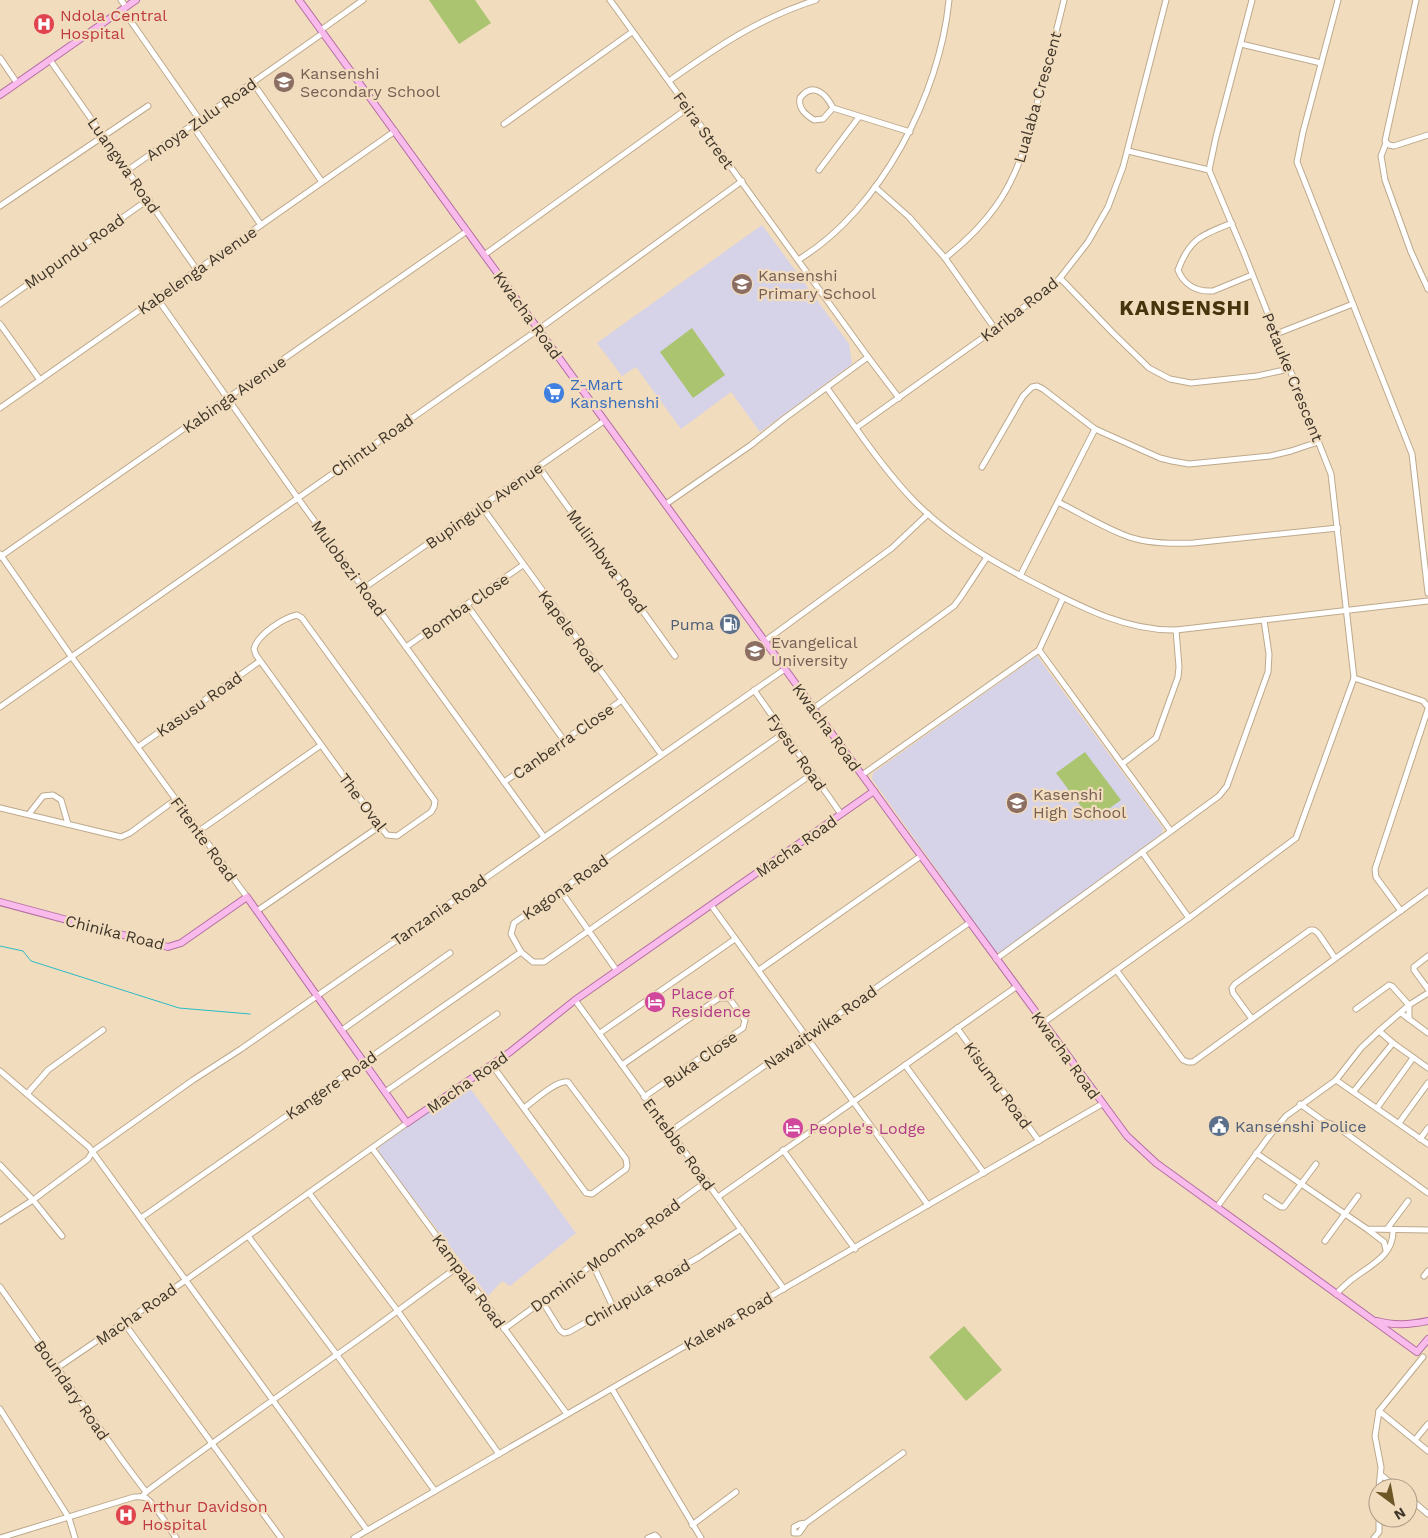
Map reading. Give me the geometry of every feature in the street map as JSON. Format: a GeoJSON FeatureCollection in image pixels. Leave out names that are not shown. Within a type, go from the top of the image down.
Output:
{"type":"FeatureCollection","features":[{"type":"Feature","properties":{"kind":"main road"},"geometry":{"type":"LineString","coordinates":[[0,95],[136,0]]}},
{"type":"Feature","properties":{"kind":"main road","name":"Kwacha Road"},"geometry":{"type":"LineString","coordinates":[[299,0],[969,923],[1127,1136],[1140,1150],[1216,1207],[1417,1352]]}},
{"type":"Feature","properties":{"kind":"main road","name":"Macha Road"},"geometry":{"type":"LineString","coordinates":[[407,1123],[492,1064],[576,1000],[874,791]]}},
{"type":"Feature","properties":{"kind":"main road","name":"Fitente Road"},"geometry":{"type":"LineString","coordinates":[[246,897],[318,995],[407,1123]]}},
{"type":"Feature","properties":{"kind":"main road","name":"Chinika Road"},"geometry":{"type":"LineString","coordinates":[[0,902],[168,947],[181,943],[246,897]]}},
{"type":"Feature","properties":{"kind":"main road"},"geometry":{"type":"LineString","coordinates":[[1371,1319],[1395,1325],[1428,1321]]}},
{"type":"Feature","properties":{"kind":"main road"},"geometry":{"type":"LineString","coordinates":[[1417,1352],[1428,1339]]}},
{"type":"Feature","properties":{"kind":"street"},"geometry":{"type":"LineString","coordinates":[[121,0],[199,119]]}},
{"type":"Feature","properties":{"kind":"street","name":"Anoya Zulu Road"},"geometry":{"type":"LineString","coordinates":[[128,170],[253,83],[363,0]]}},
{"type":"Feature","properties":{"kind":"street","name":"Feira Street"},"geometry":{"type":"LineString","coordinates":[[610,0],[899,398]]}},
{"type":"Feature","properties":{"kind":"street"},"geometry":{"type":"LineString","coordinates":[[669,81],[724,42],[761,22],[816,0]]}},
{"type":"Feature","properties":{"kind":"street"},"geometry":{"type":"LineString","coordinates":[[798,260],[835,232],[856,209],[875,187],[910,132],[937,64],[949,0]]}},
{"type":"Feature","properties":{"kind":"street","name":"Lualaba Crescent"},"geometry":{"type":"LineString","coordinates":[[945,258],[984,221],[996,206],[1014,174],[1027,142],[1064,0]]}},
{"type":"Feature","properties":{"kind":"street","name":"Kariba Road"},"geometry":{"type":"LineString","coordinates":[[856,428],[996,329],[1060,278],[1088,242],[1104,216],[1116,189],[1128,151],[1166,0]]}},
{"type":"Feature","properties":{"kind":"street"},"geometry":{"type":"LineString","coordinates":[[1128,151],[1209,170],[1216,136],[1252,0]]}},
{"type":"Feature","properties":{"kind":"street"},"geometry":{"type":"LineString","coordinates":[[1338,0],[1303,132],[1298,162],[1412,454],[1428,593]]}},
{"type":"Feature","properties":{"kind":"street"},"geometry":{"type":"LineString","coordinates":[[1416,0],[1382,156],[1385,180],[1411,252],[1428,289]]}},
{"type":"Feature","properties":{"kind":"street"},"geometry":{"type":"LineString","coordinates":[[504,124],[632,32]]}},
{"type":"Feature","properties":{"kind":"street"},"geometry":{"type":"LineString","coordinates":[[1241,44],[1321,63]]}},
{"type":"Feature","properties":{"kind":"street"},"geometry":{"type":"LineString","coordinates":[[0,58],[17,83]]}},
{"type":"Feature","properties":{"kind":"street","name":"Luangwa Road"},"geometry":{"type":"LineString","coordinates":[[50,60],[197,270]]}},
{"type":"Feature","properties":{"kind":"street"},"geometry":{"type":"LineString","coordinates":[[253,83],[322,182]]}},
{"type":"Feature","properties":{"kind":"street"},"geometry":{"type":"LineString","coordinates":[[833,108],[823,119],[814,120],[804,113],[799,103],[800,98],[808,92],[822,92],[833,108],[910,132]]}},
{"type":"Feature","properties":{"kind":"street"},"geometry":{"type":"LineString","coordinates":[[0,206],[148,106]]}},
{"type":"Feature","properties":{"kind":"street"},"geometry":{"type":"LineString","coordinates":[[484,255],[688,108]]}},
{"type":"Feature","properties":{"kind":"street"},"geometry":{"type":"LineString","coordinates":[[819,170],[859,117]]}},
{"type":"Feature","properties":{"kind":"street"},"geometry":{"type":"LineString","coordinates":[[192,125],[261,225]]}},
{"type":"Feature","properties":{"kind":"street","name":"Kabelenga Avenue"},"geometry":{"type":"LineString","coordinates":[[0,408],[395,131]]}},
{"type":"Feature","properties":{"kind":"street"},"geometry":{"type":"LineString","coordinates":[[1386,143],[1394,146],[1428,135]]}},
{"type":"Feature","properties":{"kind":"street","name":"Petauke Crescent"},"geometry":{"type":"LineString","coordinates":[[1209,170],[1232,223],[1331,474],[1354,678]]}},
{"type":"Feature","properties":{"kind":"street","name":"Chintu Road"},"geometry":{"type":"LineString","coordinates":[[0,706],[539,329],[742,181]]}},
{"type":"Feature","properties":{"kind":"street"},"geometry":{"type":"LineString","coordinates":[[875,187],[909,217],[945,258],[996,329]]}},
{"type":"Feature","properties":{"kind":"street","name":"Mupundu Road"},"geometry":{"type":"LineString","coordinates":[[0,304],[149,199]]}},
{"type":"Feature","properties":{"kind":"street"},"geometry":{"type":"LineString","coordinates":[[1232,223],[1197,239],[1191,244],[1178,270],[1181,278],[1200,291],[1213,291],[1252,275]]}},
{"type":"Feature","properties":{"kind":"street","name":"Kabinga Avenue"},"geometry":{"type":"LineString","coordinates":[[0,556],[467,231]]}},
{"type":"Feature","properties":{"kind":"street"},"geometry":{"type":"LineString","coordinates":[[1060,278],[1112,333],[1149,368],[1170,379],[1191,383],[1257,376],[1289,369]]}},
{"type":"Feature","properties":{"kind":"street","name":"Mulobezi Road"},"geometry":{"type":"LineString","coordinates":[[157,298],[297,497],[544,837]]}},
{"type":"Feature","properties":{"kind":"street"},"geometry":{"type":"LineString","coordinates":[[1276,334],[1353,304]]}},
{"type":"Feature","properties":{"kind":"street"},"geometry":{"type":"LineString","coordinates":[[0,324],[40,380]]}},
{"type":"Feature","properties":{"kind":"street"},"geometry":{"type":"LineString","coordinates":[[666,504],[751,444],[868,357]]}},
{"type":"Feature","properties":{"kind":"street"},"geometry":{"type":"LineString","coordinates":[[982,467],[1023,396],[1037,386],[1044,388],[1095,429],[1160,458],[1189,464],[1270,456],[1318,442]]}},
{"type":"Feature","properties":{"kind":"street"},"geometry":{"type":"LineString","coordinates":[[827,388],[905,490],[928,514],[987,557],[1020,576],[1091,611],[1129,625],[1160,630],[1176,630],[1428,601]]}},
{"type":"Feature","properties":{"kind":"street","name":"Bupingulo Avenue"},"geometry":{"type":"LineString","coordinates":[[364,588],[604,420]]}},
{"type":"Feature","properties":{"kind":"street"},"geometry":{"type":"LineString","coordinates":[[1020,576],[1095,429]]}},
{"type":"Feature","properties":{"kind":"street","name":"Mulimbwa Road"},"geometry":{"type":"LineString","coordinates":[[539,466],[675,656]]}},
{"type":"Feature","properties":{"kind":"street"},"geometry":{"type":"LineString","coordinates":[[1058,502],[1124,536],[1173,544],[1338,528]]}},
{"type":"Feature","properties":{"kind":"street","name":"Kapele Road"},"geometry":{"type":"LineString","coordinates":[[482,507],[661,754]]}},
{"type":"Feature","properties":{"kind":"street"},"geometry":{"type":"LineString","coordinates":[[765,641],[892,548],[928,514]]}},
{"type":"Feature","properties":{"kind":"street","name":"Fitente Road"},"geometry":{"type":"LineString","coordinates":[[0,556],[246,897]]}},
{"type":"Feature","properties":{"kind":"street"},"geometry":{"type":"LineString","coordinates":[[814,708],[954,606],[987,557]]}},
{"type":"Feature","properties":{"kind":"street","name":"Bomba Close"},"geometry":{"type":"LineString","coordinates":[[406,647],[523,565]]}},
{"type":"Feature","properties":{"kind":"street"},"geometry":{"type":"LineString","coordinates":[[862,775],[1039,650],[1063,598]]}},
{"type":"Feature","properties":{"kind":"street"},"geometry":{"type":"LineString","coordinates":[[467,605],[563,739]]}},
{"type":"Feature","properties":{"kind":"street","name":"The Oval"},"geometry":{"type":"LineString","coordinates":[[291,616],[302,618],[434,801],[434,807],[431,812],[397,836],[387,835],[260,662],[254,649],[259,638],[291,616]]}},
{"type":"Feature","properties":{"kind":"street"},"geometry":{"type":"LineString","coordinates":[[996,959],[1219,796],[1228,786],[1268,672],[1269,654],[1264,620]]}},
{"type":"Feature","properties":{"kind":"street"},"geometry":{"type":"LineString","coordinates":[[1122,764],[1151,743],[1159,731],[1178,677],[1176,630]]}},
{"type":"Feature","properties":{"kind":"street"},"geometry":{"type":"LineString","coordinates":[[1039,650],[1170,830]]}},
{"type":"Feature","properties":{"kind":"street","name":"Kasusu Road"},"geometry":{"type":"LineString","coordinates":[[138,747],[260,662]]}},
{"type":"Feature","properties":{"kind":"street","name":"Tanzania Road"},"geometry":{"type":"LineString","coordinates":[[0,1221],[33,1200],[88,1159],[93,1151],[193,1080],[318,995],[785,668]]}},
{"type":"Feature","properties":{"kind":"street"},"geometry":{"type":"LineString","coordinates":[[1043,1024],[1190,918],[1296,838],[1354,678],[1423,701],[1428,708],[1375,869],[1376,877],[1400,911]]}},
{"type":"Feature","properties":{"kind":"street","name":"Fyesu Road"},"geometry":{"type":"LineString","coordinates":[[754,690],[841,814]]}},
{"type":"Feature","properties":{"kind":"street","name":"Canberra Close"},"geometry":{"type":"LineString","coordinates":[[504,782],[563,739],[622,700]]}},
{"type":"Feature","properties":{"kind":"street","name":"Kagona Road"},"geometry":{"type":"LineString","coordinates":[[521,952],[511,934],[514,923],[784,733]]}},
{"type":"Feature","properties":{"kind":"street"},"geometry":{"type":"LineString","coordinates":[[198,831],[321,745]]}},
{"type":"Feature","properties":{"kind":"street"},"geometry":{"type":"LineString","coordinates":[[521,952],[533,962],[544,962],[812,774]]}},
{"type":"Feature","properties":{"kind":"street"},"geometry":{"type":"LineString","coordinates":[[29,814],[41,798],[45,795],[53,795],[61,800],[68,824]]}},
{"type":"Feature","properties":{"kind":"street"},"geometry":{"type":"LineString","coordinates":[[0,808],[121,837],[130,833],[176,800]]}},
{"type":"Feature","properties":{"kind":"street"},"geometry":{"type":"LineString","coordinates":[[257,911],[380,826]]}},
{"type":"Feature","properties":{"kind":"street"},"geometry":{"type":"LineString","coordinates":[[1142,852],[1190,918]]}},
{"type":"Feature","properties":{"kind":"street"},"geometry":{"type":"LineString","coordinates":[[759,970],[921,856]]}},
{"type":"Feature","properties":{"kind":"street"},"geometry":{"type":"LineString","coordinates":[[560,890],[618,971]]}},
{"type":"Feature","properties":{"kind":"street"},"geometry":{"type":"LineString","coordinates":[[1117,971],[1183,1060],[1193,1062],[1428,891]]}},
{"type":"Feature","properties":{"kind":"street"},"geometry":{"type":"LineString","coordinates":[[712,905],[928,1205]]}},
{"type":"Feature","properties":{"kind":"street","name":"Nawaitwika Road"},"geometry":{"type":"LineString","coordinates":[[670,1131],[969,923]]}},
{"type":"Feature","properties":{"kind":"street"},"geometry":{"type":"LineString","coordinates":[[1252,1018],[1233,993],[1232,988],[1235,984],[1310,930],[1318,933],[1335,958]]}},
{"type":"Feature","properties":{"kind":"street"},"geometry":{"type":"LineString","coordinates":[[600,1033],[735,939]]}},
{"type":"Feature","properties":{"kind":"street","name":"Kangere Road"},"geometry":{"type":"LineString","coordinates":[[141,1218],[521,952]]}},
{"type":"Feature","properties":{"kind":"street"},"geometry":{"type":"LineString","coordinates":[[342,1030],[450,953]]}},
{"type":"Feature","properties":{"kind":"street"},"geometry":{"type":"LineString","coordinates":[[1216,1207],[1280,1122],[1300,1104],[1336,1080],[1361,1048],[1379,1030],[1409,1005],[1428,994],[1414,967],[1428,956]]}},
{"type":"Feature","properties":{"kind":"street"},"geometry":{"type":"LineString","coordinates":[[1356,1009],[1389,985],[1409,1005],[1409,1019]]}},
{"type":"Feature","properties":{"kind":"street"},"geometry":{"type":"LineString","coordinates":[[718,1197],[1016,987]]}},
{"type":"Feature","properties":{"kind":"street","name":"Buka Close"},"geometry":{"type":"LineString","coordinates":[[622,1065],[719,998],[729,998],[733,1002],[745,1020],[744,1028],[644,1097]]}},
{"type":"Feature","properties":{"kind":"street","name":"Entebbe Road"},"geometry":{"type":"LineString","coordinates":[[576,1000],[784,1289]]}},
{"type":"Feature","properties":{"kind":"street"},"geometry":{"type":"LineString","coordinates":[[1400,1013],[1428,1033]]}},
{"type":"Feature","properties":{"kind":"street"},"geometry":{"type":"LineString","coordinates":[[385,1092],[498,1014]]}},
{"type":"Feature","properties":{"kind":"street","name":"Kisumu Road"},"geometry":{"type":"LineString","coordinates":[[957,1028],[1039,1142]]}},
{"type":"Feature","properties":{"kind":"street"},"geometry":{"type":"LineString","coordinates":[[27,1094],[48,1070],[103,1030]]}},
{"type":"Feature","properties":{"kind":"street"},"geometry":{"type":"LineString","coordinates":[[1379,1030],[1393,1043],[1428,1068]]}},
{"type":"Feature","properties":{"kind":"street"},"geometry":{"type":"LineString","coordinates":[[1354,1091],[1393,1043]]}},
{"type":"Feature","properties":{"kind":"street"},"geometry":{"type":"LineString","coordinates":[[1377,1108],[1413,1058]]}},
{"type":"Feature","properties":{"kind":"street"},"geometry":{"type":"LineString","coordinates":[[492,1064],[524,1108],[586,1193],[592,1194],[623,1172],[627,1166],[626,1160],[568,1082],[565,1081],[558,1084],[524,1108]]}},
{"type":"Feature","properties":{"kind":"street"},"geometry":{"type":"LineString","coordinates":[[905,1064],[984,1173]]}},
{"type":"Feature","properties":{"kind":"street"},"geometry":{"type":"LineString","coordinates":[[0,1071],[83,1140],[93,1151],[367,1530]]}},
{"type":"Feature","properties":{"kind":"street"},"geometry":{"type":"LineString","coordinates":[[1336,1080],[1428,1144]]}},
{"type":"Feature","properties":{"kind":"street"},"geometry":{"type":"LineString","coordinates":[[1399,1123],[1428,1082]]}},
{"type":"Feature","properties":{"kind":"street","name":"Kalewa Road"},"geometry":{"type":"LineString","coordinates":[[354,1538],[1102,1104]]}},
{"type":"Feature","properties":{"kind":"street"},"geometry":{"type":"LineString","coordinates":[[1300,1104],[1324,1122],[1336,1126],[1428,1193]]}},
{"type":"Feature","properties":{"kind":"street","name":"Macha Road"},"geometry":{"type":"LineString","coordinates":[[57,1368],[186,1280],[407,1123]]}},
{"type":"Feature","properties":{"kind":"street"},"geometry":{"type":"LineString","coordinates":[[1420,1139],[1428,1128]]}},
{"type":"Feature","properties":{"kind":"street","name":"Kampala Road"},"geometry":{"type":"LineString","coordinates":[[372,1148],[567,1414]]}},
{"type":"Feature","properties":{"kind":"street"},"geometry":{"type":"LineString","coordinates":[[783,1150],[854,1248]]}},
{"type":"Feature","properties":{"kind":"street"},"geometry":{"type":"LineString","coordinates":[[1256,1153],[1367,1229],[1384,1242],[1386,1250]]}},
{"type":"Feature","properties":{"kind":"street"},"geometry":{"type":"LineString","coordinates":[[1266,1196],[1281,1208],[1284,1207],[1316,1164]]}},
{"type":"Feature","properties":{"kind":"street"},"geometry":{"type":"LineString","coordinates":[[0,1165],[33,1200],[62,1236]]}},
{"type":"Feature","properties":{"kind":"street","name":"Dominic Moomba Road"},"geometry":{"type":"LineString","coordinates":[[504,1329],[706,1181]]}},
{"type":"Feature","properties":{"kind":"street"},"geometry":{"type":"LineString","coordinates":[[309,1193],[397,1310],[499,1454]]}},
{"type":"Feature","properties":{"kind":"street"},"geometry":{"type":"LineString","coordinates":[[1325,1241],[1358,1196]]}},
{"type":"Feature","properties":{"kind":"street"},"geometry":{"type":"LineString","coordinates":[[1336,1294],[1352,1279],[1372,1268],[1385,1253],[1392,1240],[1390,1230],[1408,1201]]}},
{"type":"Feature","properties":{"kind":"street","name":"Chirupula Road"},"geometry":{"type":"LineString","coordinates":[[542,1301],[560,1330],[564,1333],[569,1332],[699,1257],[741,1229]]}},
{"type":"Feature","properties":{"kind":"street"},"geometry":{"type":"LineString","coordinates":[[1367,1229],[1428,1230]]}},
{"type":"Feature","properties":{"kind":"street"},"geometry":{"type":"LineString","coordinates":[[248,1236],[337,1355],[435,1492]]}},
{"type":"Feature","properties":{"kind":"street"},"geometry":{"type":"LineString","coordinates":[[593,1264],[613,1307]]}},
{"type":"Feature","properties":{"kind":"street"},"geometry":{"type":"LineString","coordinates":[[0,1538],[144,1494],[459,1266]]}},
{"type":"Feature","properties":{"kind":"street","name":"Boundary Road"},"geometry":{"type":"LineString","coordinates":[[0,1287],[176,1538]]}},
{"type":"Feature","properties":{"kind":"street"},"geometry":{"type":"LineString","coordinates":[[124,1323],[282,1538]]}},
{"type":"Feature","properties":{"kind":"street"},"geometry":{"type":"LineString","coordinates":[[1381,1478],[1375,1436],[1379,1411],[1426,1359],[1417,1352]]}},
{"type":"Feature","properties":{"kind":"street"},"geometry":{"type":"LineString","coordinates":[[612,1388],[701,1538]]}},
{"type":"Feature","properties":{"kind":"street"},"geometry":{"type":"LineString","coordinates":[[0,1410],[69,1518],[75,1538]]}},
{"type":"Feature","properties":{"kind":"street"},"geometry":{"type":"LineString","coordinates":[[1379,1411],[1428,1451]]}},
{"type":"Feature","properties":{"kind":"street"},"geometry":{"type":"LineString","coordinates":[[1415,1440],[1428,1424]]}},
{"type":"Feature","properties":{"kind":"street"},"geometry":{"type":"LineString","coordinates":[[806,1523],[903,1453]]}},
{"type":"Feature","properties":{"kind":"street"},"geometry":{"type":"LineString","coordinates":[[1381,1475],[1385,1478]]}},
{"type":"Feature","properties":{"kind":"street"},"geometry":{"type":"LineString","coordinates":[[692,1524],[736,1492]]}},
{"type":"Feature","properties":{"kind":"street"},"geometry":{"type":"LineString","coordinates":[[1418,1506],[1428,1514]]}},
{"type":"Feature","properties":{"kind":"street"},"geometry":{"type":"LineString","coordinates":[[648,1538],[655,1535],[658,1538]]}},
{"type":"Feature","properties":{"kind":"shaded area","name":"Kansenshi Primary School"},"geometry":{"type":"Polygon","coordinates":[[[762,225],[849,344],[852,364],[760,432],[731,392],[681,429],[636,367],[622,376],[597,343],[762,225]]]}},
{"type":"Feature","properties":{"kind":"shaded area","name":"Kasenshi High School"},"geometry":{"type":"Polygon","coordinates":[[[1037,656],[1163,828],[1162,833],[1000,953],[996,952],[872,779],[873,773],[1037,656]]]}},
{"type":"Feature","properties":{"kind":"shaded area"},"geometry":{"type":"Polygon","coordinates":[[[467,1084],[576,1233],[510,1286],[502,1281],[488,1296],[378,1152],[380,1146],[467,1084]]]}},
{"type":"Feature","properties":{"kind":"green space"},"geometry":{"type":"Polygon","coordinates":[[[429,0],[475,0],[491,23],[459,44],[429,0]]]}},
{"type":"Feature","properties":{"kind":"green space"},"geometry":{"type":"Polygon","coordinates":[[[692,328],[725,375],[693,398],[660,352],[692,328]]]}},
{"type":"Feature","properties":{"kind":"green space"},"geometry":{"type":"Polygon","coordinates":[[[1085,752],[1121,800],[1092,821],[1056,773],[1085,752]]]}},
{"type":"Feature","properties":{"kind":"green space"},"geometry":{"type":"Polygon","coordinates":[[[964,1326],[1002,1370],[966,1401],[929,1357],[964,1326]]]}},
{"type":"Feature","properties":{"kind":"waterway"},"geometry":{"type":"LineString","coordinates":[[0,946],[23,951],[31,961],[179,1008],[250,1014]]}},
{"type":"Feature","properties":{"kind":"place","name":"Ndola Central Hospital"},"geometry":{"type":"Point","coordinates":[44,24]}},
{"type":"Feature","properties":{"kind":"place","name":"Kansenshi Secondary School"},"geometry":{"type":"Point","coordinates":[284,82]}},
{"type":"Feature","properties":{"kind":"place","name":"Kansenshi Primary School"},"geometry":{"type":"Point","coordinates":[742,284]}},
{"type":"Feature","properties":{"kind":"place","name":"Z-Mart Kanshenshi"},"geometry":{"type":"Point","coordinates":[554,393]}},
{"type":"Feature","properties":{"kind":"place","name":"Puma"},"geometry":{"type":"Point","coordinates":[730,624]}},
{"type":"Feature","properties":{"kind":"place","name":"Evangelical University"},"geometry":{"type":"Point","coordinates":[755,651]}},
{"type":"Feature","properties":{"kind":"place","name":"Kasenshi High School"},"geometry":{"type":"Point","coordinates":[1017,803]}},
{"type":"Feature","properties":{"kind":"place","name":"Place of Residence"},"geometry":{"type":"Point","coordinates":[655,1002]}},
{"type":"Feature","properties":{"kind":"place","name":"Kansenshi Police"},"geometry":{"type":"Point","coordinates":[1219,1126]}},
{"type":"Feature","properties":{"kind":"place","name":"People's Lodge"},"geometry":{"type":"Point","coordinates":[793,1128]}},
{"type":"Feature","properties":{"kind":"place","name":"Arthur Davidson Hospital"},"geometry":{"type":"Point","coordinates":[126,1515]}},
{"type":"Feature","properties":{"kind":"district","name":"KANSENSHI"},"geometry":{"type":"Point","coordinates":[1185,308]}}]}
